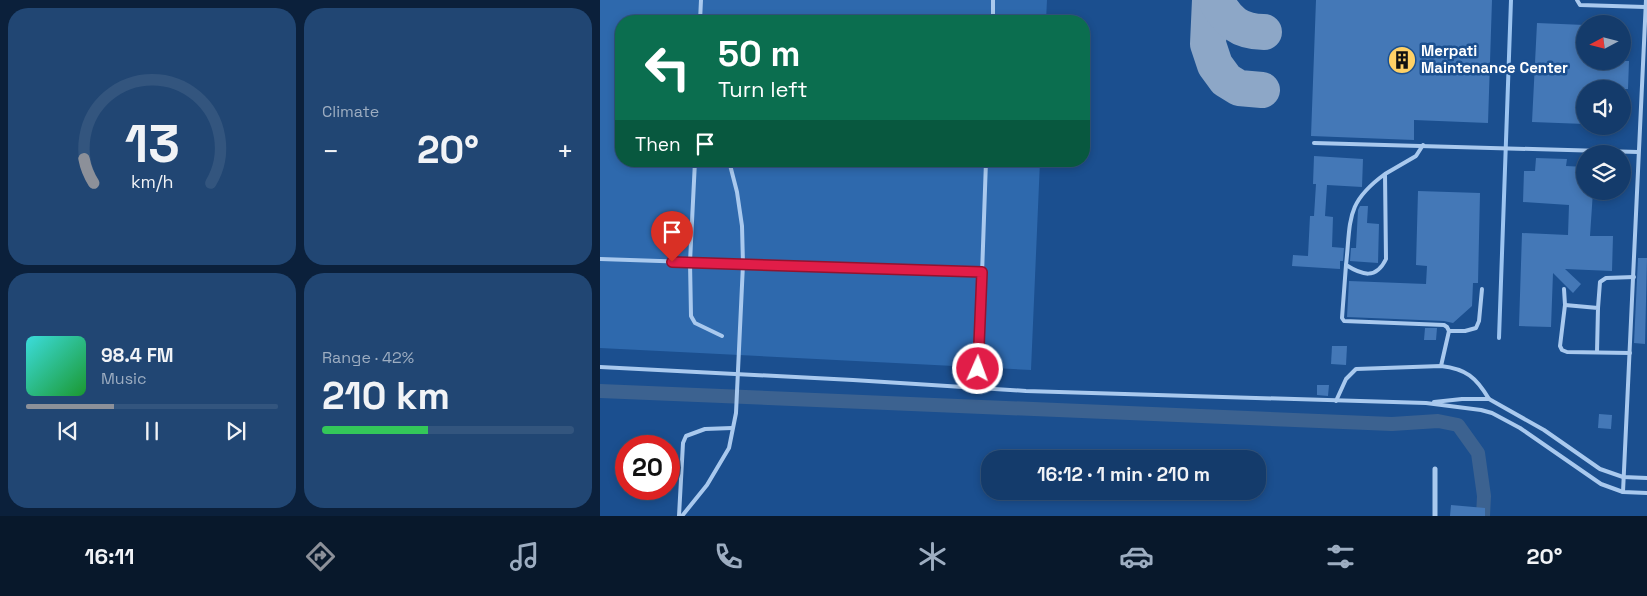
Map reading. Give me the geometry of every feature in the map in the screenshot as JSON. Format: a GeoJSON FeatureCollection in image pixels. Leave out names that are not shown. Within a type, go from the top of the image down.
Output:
{"type":"FeatureCollection","features":[{"type":"Feature","properties":{"kind":"street"},"geometry":{"type":"LineString","coordinates":[[1435,516],[1436,470]]}},
{"type":"Feature","properties":{"kind":"lane"},"geometry":{"type":"LineString","coordinates":[[700,15],[701,0]]}},
{"type":"Feature","properties":{"kind":"lane"},"geometry":{"type":"LineString","coordinates":[[992,15],[993,0]]}},
{"type":"Feature","properties":{"kind":"lane"},"geometry":{"type":"LineString","coordinates":[[1577,0],[1580,5],[1646,7]]}},
{"type":"Feature","properties":{"kind":"lane"},"geometry":{"type":"LineString","coordinates":[[1623,492],[1646,0]]}},
{"type":"Feature","properties":{"kind":"lane"},"geometry":{"type":"LineString","coordinates":[[1314,143],[1638,152]]}},
{"type":"Feature","properties":{"kind":"lane"},"geometry":{"type":"LineString","coordinates":[[1423,145],[1416,156],[1409,162],[1370,185],[1353,207],[1348,234],[1342,318],[1344,321],[1444,325],[1449,331],[1440,366]]}},
{"type":"Feature","properties":{"kind":"lane"},"geometry":{"type":"LineString","coordinates":[[695,167],[690,262],[691,316],[694,323],[722,336]]}},
{"type":"Feature","properties":{"kind":"lane"},"geometry":{"type":"LineString","coordinates":[[681,516],[707,485],[728,448],[736,414],[744,264],[742,226],[730,167]]}},
{"type":"Feature","properties":{"kind":"lane"},"geometry":{"type":"LineString","coordinates":[[978,388],[986,167]]}},
{"type":"Feature","properties":{"kind":"lane"},"geometry":{"type":"LineString","coordinates":[[1346,265],[1357,272],[1374,273],[1381,269],[1386,260],[1386,174]]}},
{"type":"Feature","properties":{"kind":"lane"},"geometry":{"type":"LineString","coordinates":[[600,259],[982,272]]}},
{"type":"Feature","properties":{"kind":"lane"},"geometry":{"type":"LineString","coordinates":[[1597,352],[1600,282],[1606,278],[1634,277]]}},
{"type":"Feature","properties":{"kind":"lane"},"geometry":{"type":"LineString","coordinates":[[1449,331],[1472,330],[1477,326],[1482,289]]}},
{"type":"Feature","properties":{"kind":"lane"},"geometry":{"type":"LineString","coordinates":[[1564,289],[1565,305],[1560,346],[1562,350],[1567,352],[1630,353]]}},
{"type":"Feature","properties":{"kind":"lane"},"geometry":{"type":"LineString","coordinates":[[1565,305],[1598,308]]}},
{"type":"Feature","properties":{"kind":"lane"},"geometry":{"type":"LineString","coordinates":[[1336,401],[1346,379],[1356,369],[1440,366],[1454,367],[1472,377],[1479,382],[1489,399]]}},
{"type":"Feature","properties":{"kind":"lane"},"geometry":{"type":"LineString","coordinates":[[600,367],[1026,391],[1426,403],[1492,413],[1520,428],[1592,479],[1610,489],[1623,492],[1647,493]]}},
{"type":"Feature","properties":{"kind":"lane"},"geometry":{"type":"LineString","coordinates":[[1426,403],[1462,398],[1489,399],[1544,430],[1600,469],[1623,477],[1647,478]]}},
{"type":"Feature","properties":{"kind":"lane"},"geometry":{"type":"LineString","coordinates":[[681,516],[682,444],[686,436],[705,429],[732,428]]}},
{"type":"Feature","properties":{"kind":"shaded area"},"geometry":{"type":"Polygon","coordinates":[[[600,0],[1047,0],[1046,15],[615,15],[615,167],[1040,167],[1031,370],[600,348],[600,0]]]}},
{"type":"Feature","properties":{"kind":"building","name":"Merpati Maintenance Center"},"geometry":{"type":"Polygon","coordinates":[[[1316,0],[1492,0],[1488,123],[1414,120],[1414,140],[1311,136],[1316,0]]]}},
{"type":"Feature","properties":{"kind":"building"},"geometry":{"type":"Polygon","coordinates":[[[1537,23],[1576,25],[1576,70],[1629,70],[1628,80],[1576,80],[1576,124],[1532,122],[1537,23]]]}},
{"type":"Feature","properties":{"kind":"building"},"geometry":{"type":"Polygon","coordinates":[[[1314,156],[1363,159],[1362,187],[1327,185],[1325,216],[1333,217],[1332,247],[1344,248],[1340,269],[1292,266],[1293,255],[1308,256],[1310,216],[1314,216],[1316,184],[1313,184],[1314,156]]]}},
{"type":"Feature","properties":{"kind":"building"},"geometry":{"type":"Polygon","coordinates":[[[1536,158],[1567,159],[1566,166],[1576,167],[1576,200],[1592,200],[1590,236],[1613,236],[1612,271],[1565,269],[1581,284],[1573,293],[1553,273],[1551,327],[1519,326],[1522,233],[1568,235],[1569,205],[1523,202],[1524,171],[1535,171],[1536,158]]]}},
{"type":"Feature","properties":{"kind":"building"},"geometry":{"type":"Polygon","coordinates":[[[1418,191],[1480,193],[1478,283],[1473,283],[1472,306],[1453,323],[1347,317],[1349,281],[1426,284],[1427,266],[1416,265],[1418,191]]]}},
{"type":"Feature","properties":{"kind":"building"},"geometry":{"type":"Polygon","coordinates":[[[1360,206],[1368,206],[1367,223],[1379,224],[1378,263],[1350,261],[1351,248],[1356,248],[1358,210],[1360,206]]]}},
{"type":"Feature","properties":{"kind":"building"},"geometry":{"type":"Polygon","coordinates":[[[1638,258],[1647,258],[1645,344],[1634,343],[1638,258]]]}},
{"type":"Feature","properties":{"kind":"building"},"geometry":{"type":"Polygon","coordinates":[[[1425,328],[1437,328],[1436,340],[1424,340],[1425,328]]]}},
{"type":"Feature","properties":{"kind":"building"},"geometry":{"type":"Polygon","coordinates":[[[1332,346],[1347,346],[1346,365],[1331,364],[1332,346]]]}},
{"type":"Feature","properties":{"kind":"building"},"geometry":{"type":"Polygon","coordinates":[[[1317,385],[1329,385],[1328,396],[1317,395],[1317,385]]]}},
{"type":"Feature","properties":{"kind":"building"},"geometry":{"type":"Polygon","coordinates":[[[1599,414],[1612,415],[1611,429],[1598,428],[1599,414]]]}},
{"type":"Feature","properties":{"kind":"building"},"geometry":{"type":"Polygon","coordinates":[[[1451,505],[1485,508],[1485,516],[1450,516],[1451,505]]]}},
{"type":"Feature","properties":{"kind":"waterway"},"geometry":{"type":"LineString","coordinates":[[1499,338],[1511,0]]}},
{"type":"Feature","properties":{"kind":"waterway"},"geometry":{"type":"LineString","coordinates":[[600,391],[1392,424],[1438,421],[1458,425],[1478,453],[1484,496],[1483,516]]}},
{"type":"Feature","properties":{"kind":"taxiway"},"geometry":{"type":"LineString","coordinates":[[1210,0],[1208,44],[1215,65],[1226,80],[1239,88],[1262,90]]}},
{"type":"Feature","properties":{"kind":"taxiway"},"geometry":{"type":"LineString","coordinates":[[1216,0],[1225,14],[1235,24],[1248,30],[1264,32]]}},
{"type":"Feature","properties":{"kind":"place","name":"Merpati Maintenance Center"},"geometry":{"type":"Point","coordinates":[1402,60]}},
{"type":"Feature","properties":{"kind":"route"},"geometry":{"type":"LineString","coordinates":[[672,262],[982,272],[978,369]]}}]}
